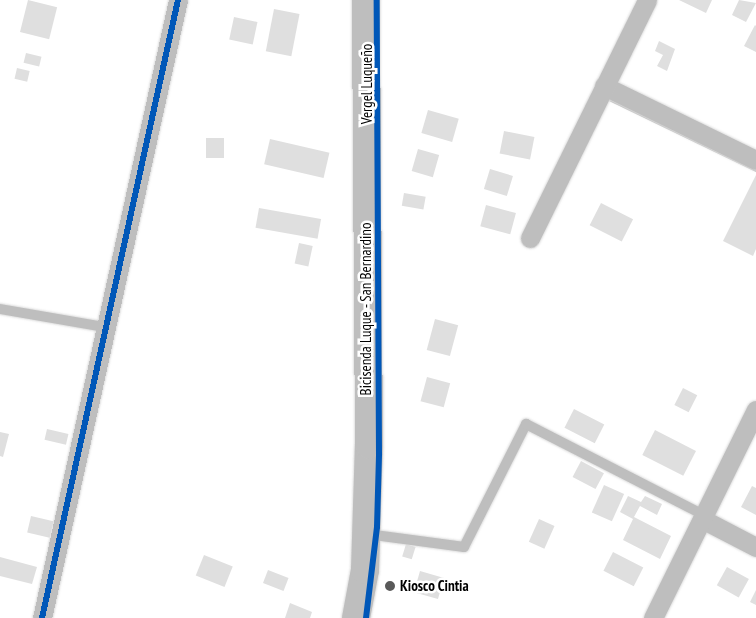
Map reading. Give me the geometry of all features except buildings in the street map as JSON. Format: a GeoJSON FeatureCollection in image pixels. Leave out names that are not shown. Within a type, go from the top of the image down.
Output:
{"type":"FeatureCollection","features":[{"type":"Feature","properties":{"kind":"main road","name":"Vergel Luqueño"},"geometry":{"type":"LineString","coordinates":[[356,618],[366,534],[369,436],[366,0]]}},
{"type":"Feature","properties":{"kind":"street"},"geometry":{"type":"LineString","coordinates":[[42,618],[104,327],[178,0]]}},
{"type":"Feature","properties":{"kind":"street"},"geometry":{"type":"LineString","coordinates":[[530,238],[647,0]]}},
{"type":"Feature","properties":{"kind":"street"},"geometry":{"type":"LineString","coordinates":[[604,86],[756,160]]}},
{"type":"Feature","properties":{"kind":"street"},"geometry":{"type":"LineString","coordinates":[[653,618],[756,410]]}},
{"type":"Feature","properties":{"kind":"street"},"geometry":{"type":"LineString","coordinates":[[703,517],[756,547]]}},
{"type":"Feature","properties":{"kind":"lane"},"geometry":{"type":"LineString","coordinates":[[0,309],[104,327]]}},
{"type":"Feature","properties":{"kind":"lane"},"geometry":{"type":"LineString","coordinates":[[366,534],[464,547],[526,424],[703,517]]}},
{"type":"Feature","properties":{"kind":"shaded area"},"geometry":{"type":"Polygon","coordinates":[[[610,99],[756,170],[756,172],[609,101],[610,99]]]}},
{"type":"Feature","properties":{"kind":"cycle path"},"geometry":{"type":"LineString","coordinates":[[42,618],[178,0]]}},
{"type":"Feature","properties":{"kind":"cycle path","name":"Bicisenda Luque - San Bernardino"},"geometry":{"type":"LineString","coordinates":[[366,618],[377,527],[379,454],[377,0]]}},
{"type":"Feature","properties":{"kind":"place","name":"Kiosco Cintia"},"geometry":{"type":"Point","coordinates":[390,586]}}]}
